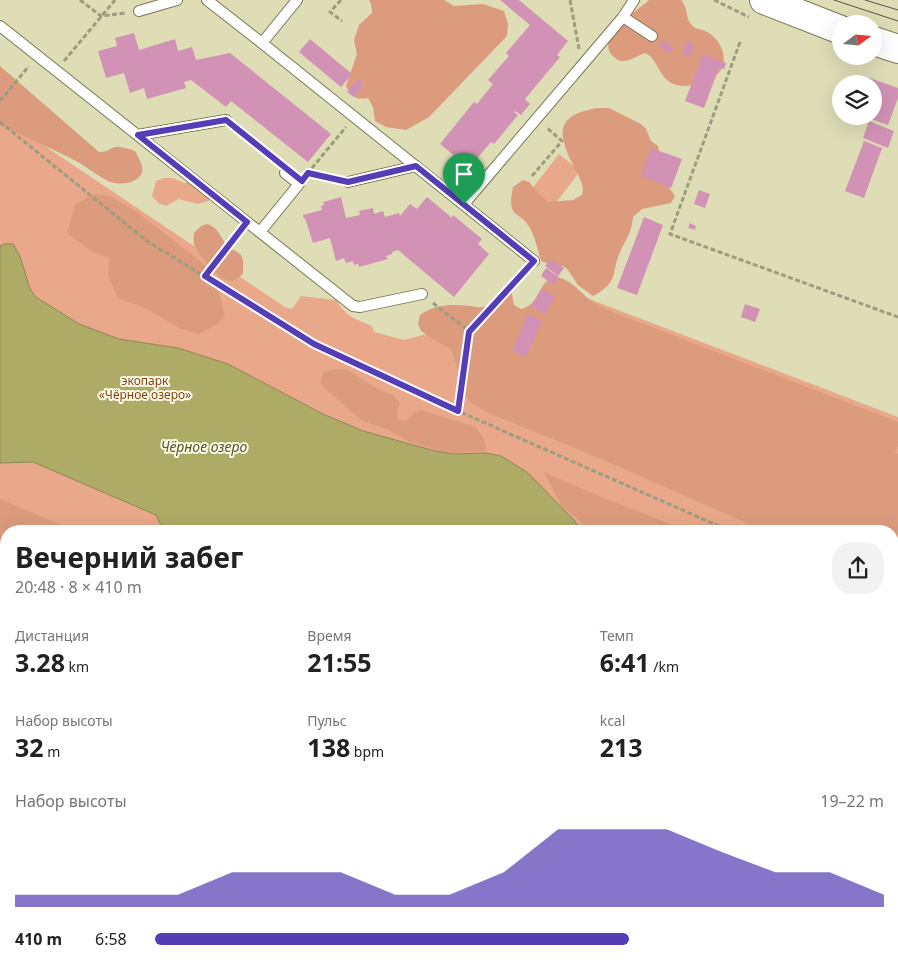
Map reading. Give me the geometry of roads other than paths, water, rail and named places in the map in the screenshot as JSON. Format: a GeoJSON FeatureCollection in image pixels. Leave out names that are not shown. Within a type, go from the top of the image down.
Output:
{"type":"FeatureCollection","features":[{"type":"Feature","properties":{"kind":"main road"},"geometry":{"type":"LineString","coordinates":[[764,0],[832,26]]}},
{"type":"Feature","properties":{"kind":"main road"},"geometry":{"type":"LineString","coordinates":[[882,44],[898,50]]}},
{"type":"Feature","properties":{"kind":"lane"},"geometry":{"type":"LineString","coordinates":[[139,11],[177,0]]}},
{"type":"Feature","properties":{"kind":"lane"},"geometry":{"type":"LineString","coordinates":[[207,0],[534,261]]}},
{"type":"Feature","properties":{"kind":"lane"},"geometry":{"type":"LineString","coordinates":[[262,43],[298,0]]}},
{"type":"Feature","properties":{"kind":"lane"},"geometry":{"type":"LineString","coordinates":[[464,204],[623,17],[634,0]]}},
{"type":"Feature","properties":{"kind":"lane"},"geometry":{"type":"LineString","coordinates":[[623,17],[652,36]]}},
{"type":"Feature","properties":{"kind":"lane"},"geometry":{"type":"LineString","coordinates":[[0,26],[353,306],[360,307],[422,294]]}},
{"type":"Feature","properties":{"kind":"lane"},"geometry":{"type":"LineString","coordinates":[[138,135],[226,120]]}},
{"type":"Feature","properties":{"kind":"lane"},"geometry":{"type":"LineString","coordinates":[[348,182],[416,166]]}},
{"type":"Feature","properties":{"kind":"lane"},"geometry":{"type":"LineString","coordinates":[[260,232],[299,184],[285,173]]}},
{"type":"Feature","properties":{"kind":"water","name":"Чёрное озеро"},"geometry":{"type":"Polygon","coordinates":[[[13,244],[20,256],[30,289],[36,297],[79,324],[119,339],[178,348],[228,364],[323,414],[363,431],[435,451],[454,454],[486,453],[501,456],[527,472],[577,525],[161,525],[156,515],[33,462],[0,463],[0,246],[13,244]]]}},
{"type":"Feature","properties":{"kind":"tram line"},"geometry":{"type":"LineString","coordinates":[[834,0],[898,21]]}},
{"type":"Feature","properties":{"kind":"tram line"},"geometry":{"type":"LineString","coordinates":[[865,0],[898,10]]}},
{"type":"Feature","properties":{"kind":"park label","name":"экопарк «Чёрное озеро»"},"geometry":{"type":"Point","coordinates":[145,387]}}]}
